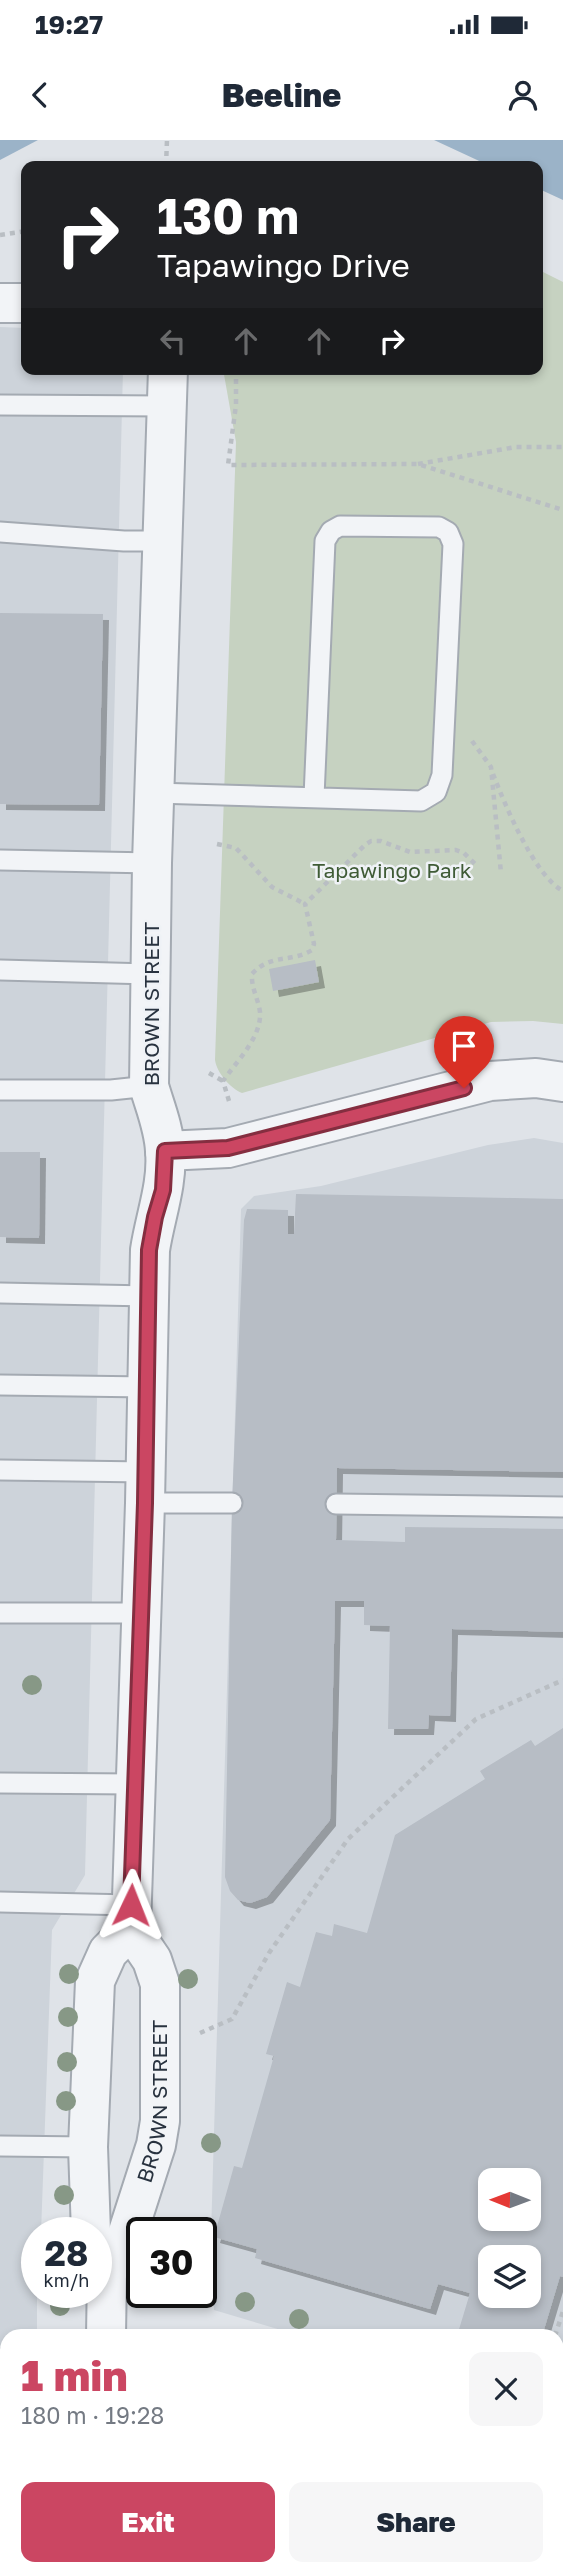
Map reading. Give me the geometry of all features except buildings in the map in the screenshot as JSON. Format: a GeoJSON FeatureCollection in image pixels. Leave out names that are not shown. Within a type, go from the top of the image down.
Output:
{"type":"FeatureCollection","features":[{"type":"Feature","properties":{"kind":"street"},"geometry":{"type":"LineString","coordinates":[[0,303],[21,303]]}},
{"type":"Feature","properties":{"kind":"street","name":"BROWN STREET"},"geometry":{"type":"LineString","coordinates":[[112,2249],[127,2235],[156,2145],[160,2120],[160,1984],[152,1960],[131,1917],[148,1387],[149,1250],[163,1190],[165,1151],[158,1112],[149,1086],[152,863],[167,388]]}},
{"type":"Feature","properties":{"kind":"street"},"geometry":{"type":"LineString","coordinates":[[165,1151],[228,1148],[490,1081],[536,1078],[563,1082]]}},
{"type":"Feature","properties":{"kind":"street"},"geometry":{"type":"LineString","coordinates":[[90,2217],[88,2147],[95,1980],[108,1952],[131,1917]]}},
{"type":"Feature","properties":{"kind":"street","name":"BROWN STREET"},"geometry":{"type":"LineString","coordinates":[[104,2308],[106,2329]]}},
{"type":"Feature","properties":{"kind":"lane"},"geometry":{"type":"LineString","coordinates":[[0,405],[167,388]]}},
{"type":"Feature","properties":{"kind":"lane"},"geometry":{"type":"LineString","coordinates":[[155,793],[421,801],[436,792],[442,775],[453,544],[448,532],[439,527],[340,526],[331,531],[325,541],[314,797]]}},
{"type":"Feature","properties":{"kind":"lane"},"geometry":{"type":"LineString","coordinates":[[0,532],[124,541],[164,541]]}},
{"type":"Feature","properties":{"kind":"lane"},"geometry":{"type":"LineString","coordinates":[[0,860],[152,863]]}},
{"type":"Feature","properties":{"kind":"lane"},"geometry":{"type":"LineString","coordinates":[[0,970],[150,974]]}},
{"type":"Feature","properties":{"kind":"lane"},"geometry":{"type":"LineString","coordinates":[[0,1090],[111,1090],[149,1086]]}},
{"type":"Feature","properties":{"kind":"lane"},"geometry":{"type":"LineString","coordinates":[[0,1293],[149,1296]]}},
{"type":"Feature","properties":{"kind":"lane"},"geometry":{"type":"LineString","coordinates":[[0,1385],[148,1387]]}},
{"type":"Feature","properties":{"kind":"lane"},"geometry":{"type":"LineString","coordinates":[[0,1470],[145,1488],[232,1503]]}},
{"type":"Feature","properties":{"kind":"lane"},"geometry":{"type":"LineString","coordinates":[[337,1504],[563,1507]]}},
{"type":"Feature","properties":{"kind":"lane"},"geometry":{"type":"LineString","coordinates":[[0,1613],[141,1613]]}},
{"type":"Feature","properties":{"kind":"lane"},"geometry":{"type":"LineString","coordinates":[[0,1783],[136,1784]]}},
{"type":"Feature","properties":{"kind":"lane"},"geometry":{"type":"LineString","coordinates":[[0,1902],[131,1917]]}},
{"type":"Feature","properties":{"kind":"lane"},"geometry":{"type":"LineString","coordinates":[[0,2146],[88,2147]]}},
{"type":"Feature","properties":{"kind":"path"},"geometry":{"type":"LineString","coordinates":[[166,161],[167,140]]}},
{"type":"Feature","properties":{"kind":"path"},"geometry":{"type":"LineString","coordinates":[[0,235],[21,232]]}},
{"type":"Feature","properties":{"kind":"path"},"geometry":{"type":"LineString","coordinates":[[236,375],[236,405],[228,465],[418,464],[516,447],[563,447]]}},
{"type":"Feature","properties":{"kind":"path"},"geometry":{"type":"LineString","coordinates":[[418,464],[563,510]]}},
{"type":"Feature","properties":{"kind":"path"},"geometry":{"type":"LineString","coordinates":[[444,728],[475,743],[491,767],[503,801],[538,866],[555,887],[563,891]]}},
{"type":"Feature","properties":{"kind":"path"},"geometry":{"type":"LineString","coordinates":[[491,767],[501,873]]}},
{"type":"Feature","properties":{"kind":"path"},"geometry":{"type":"LineString","coordinates":[[305,904],[370,841],[382,841],[410,852],[456,850],[464,853],[477,866]]}},
{"type":"Feature","properties":{"kind":"path"},"geometry":{"type":"LineString","coordinates":[[217,844],[236,848],[272,887],[305,904]]}},
{"type":"Feature","properties":{"kind":"path"},"geometry":{"type":"LineString","coordinates":[[223,1080],[259,1025],[260,1012],[251,984],[252,974],[270,960],[305,955],[312,950],[314,944],[305,904]]}},
{"type":"Feature","properties":{"kind":"path"},"geometry":{"type":"LineString","coordinates":[[209,1073],[223,1080],[229,1101]]}},
{"type":"Feature","properties":{"kind":"path"},"geometry":{"type":"LineString","coordinates":[[199,2034],[232,2019],[269,1953],[348,1839],[476,1719],[563,1680]]}},
{"type":"Feature","properties":{"kind":"path"},"geometry":{"type":"LineString","coordinates":[[557,2329],[563,2311]]}},
{"type":"Feature","properties":{"kind":"shaded area"},"geometry":{"type":"Polygon","coordinates":[[[0,327],[21,328],[21,375],[123,375],[85,1875],[52,1930],[42,2217],[21,2217],[21,2308],[37,2308],[37,2329],[0,2329],[0,327]]]}},
{"type":"Feature","properties":{"kind":"shaded area"},"geometry":{"type":"Polygon","coordinates":[[[534,1138],[563,1143],[563,2329],[278,2329],[214,2310],[217,2308],[217,2217],[212,2217],[241,1209],[254,1196],[321,1186],[488,1145],[534,1138]]]}},
{"type":"Feature","properties":{"kind":"green space","name":"Tapawingo Park"},"geometry":{"type":"Polygon","coordinates":[[[543,272],[563,282],[563,1024],[533,1021],[491,1022],[242,1093],[233,1088],[218,1070],[215,1060],[236,442],[224,375],[543,375],[543,272]]]}},
{"type":"Feature","properties":{"kind":"water"},"geometry":{"type":"Polygon","coordinates":[[[0,140],[38,140],[0,160],[0,140]]]}},
{"type":"Feature","properties":{"kind":"water"},"geometry":{"type":"Polygon","coordinates":[[[434,140],[563,140],[563,200],[543,191],[543,161],[479,161],[434,140]]]}},
{"type":"Feature","properties":{"kind":"route"},"geometry":{"type":"LineString","coordinates":[[131,1905],[145,1503],[149,1250],[163,1190],[165,1151],[228,1148],[464,1088]]}}]}
